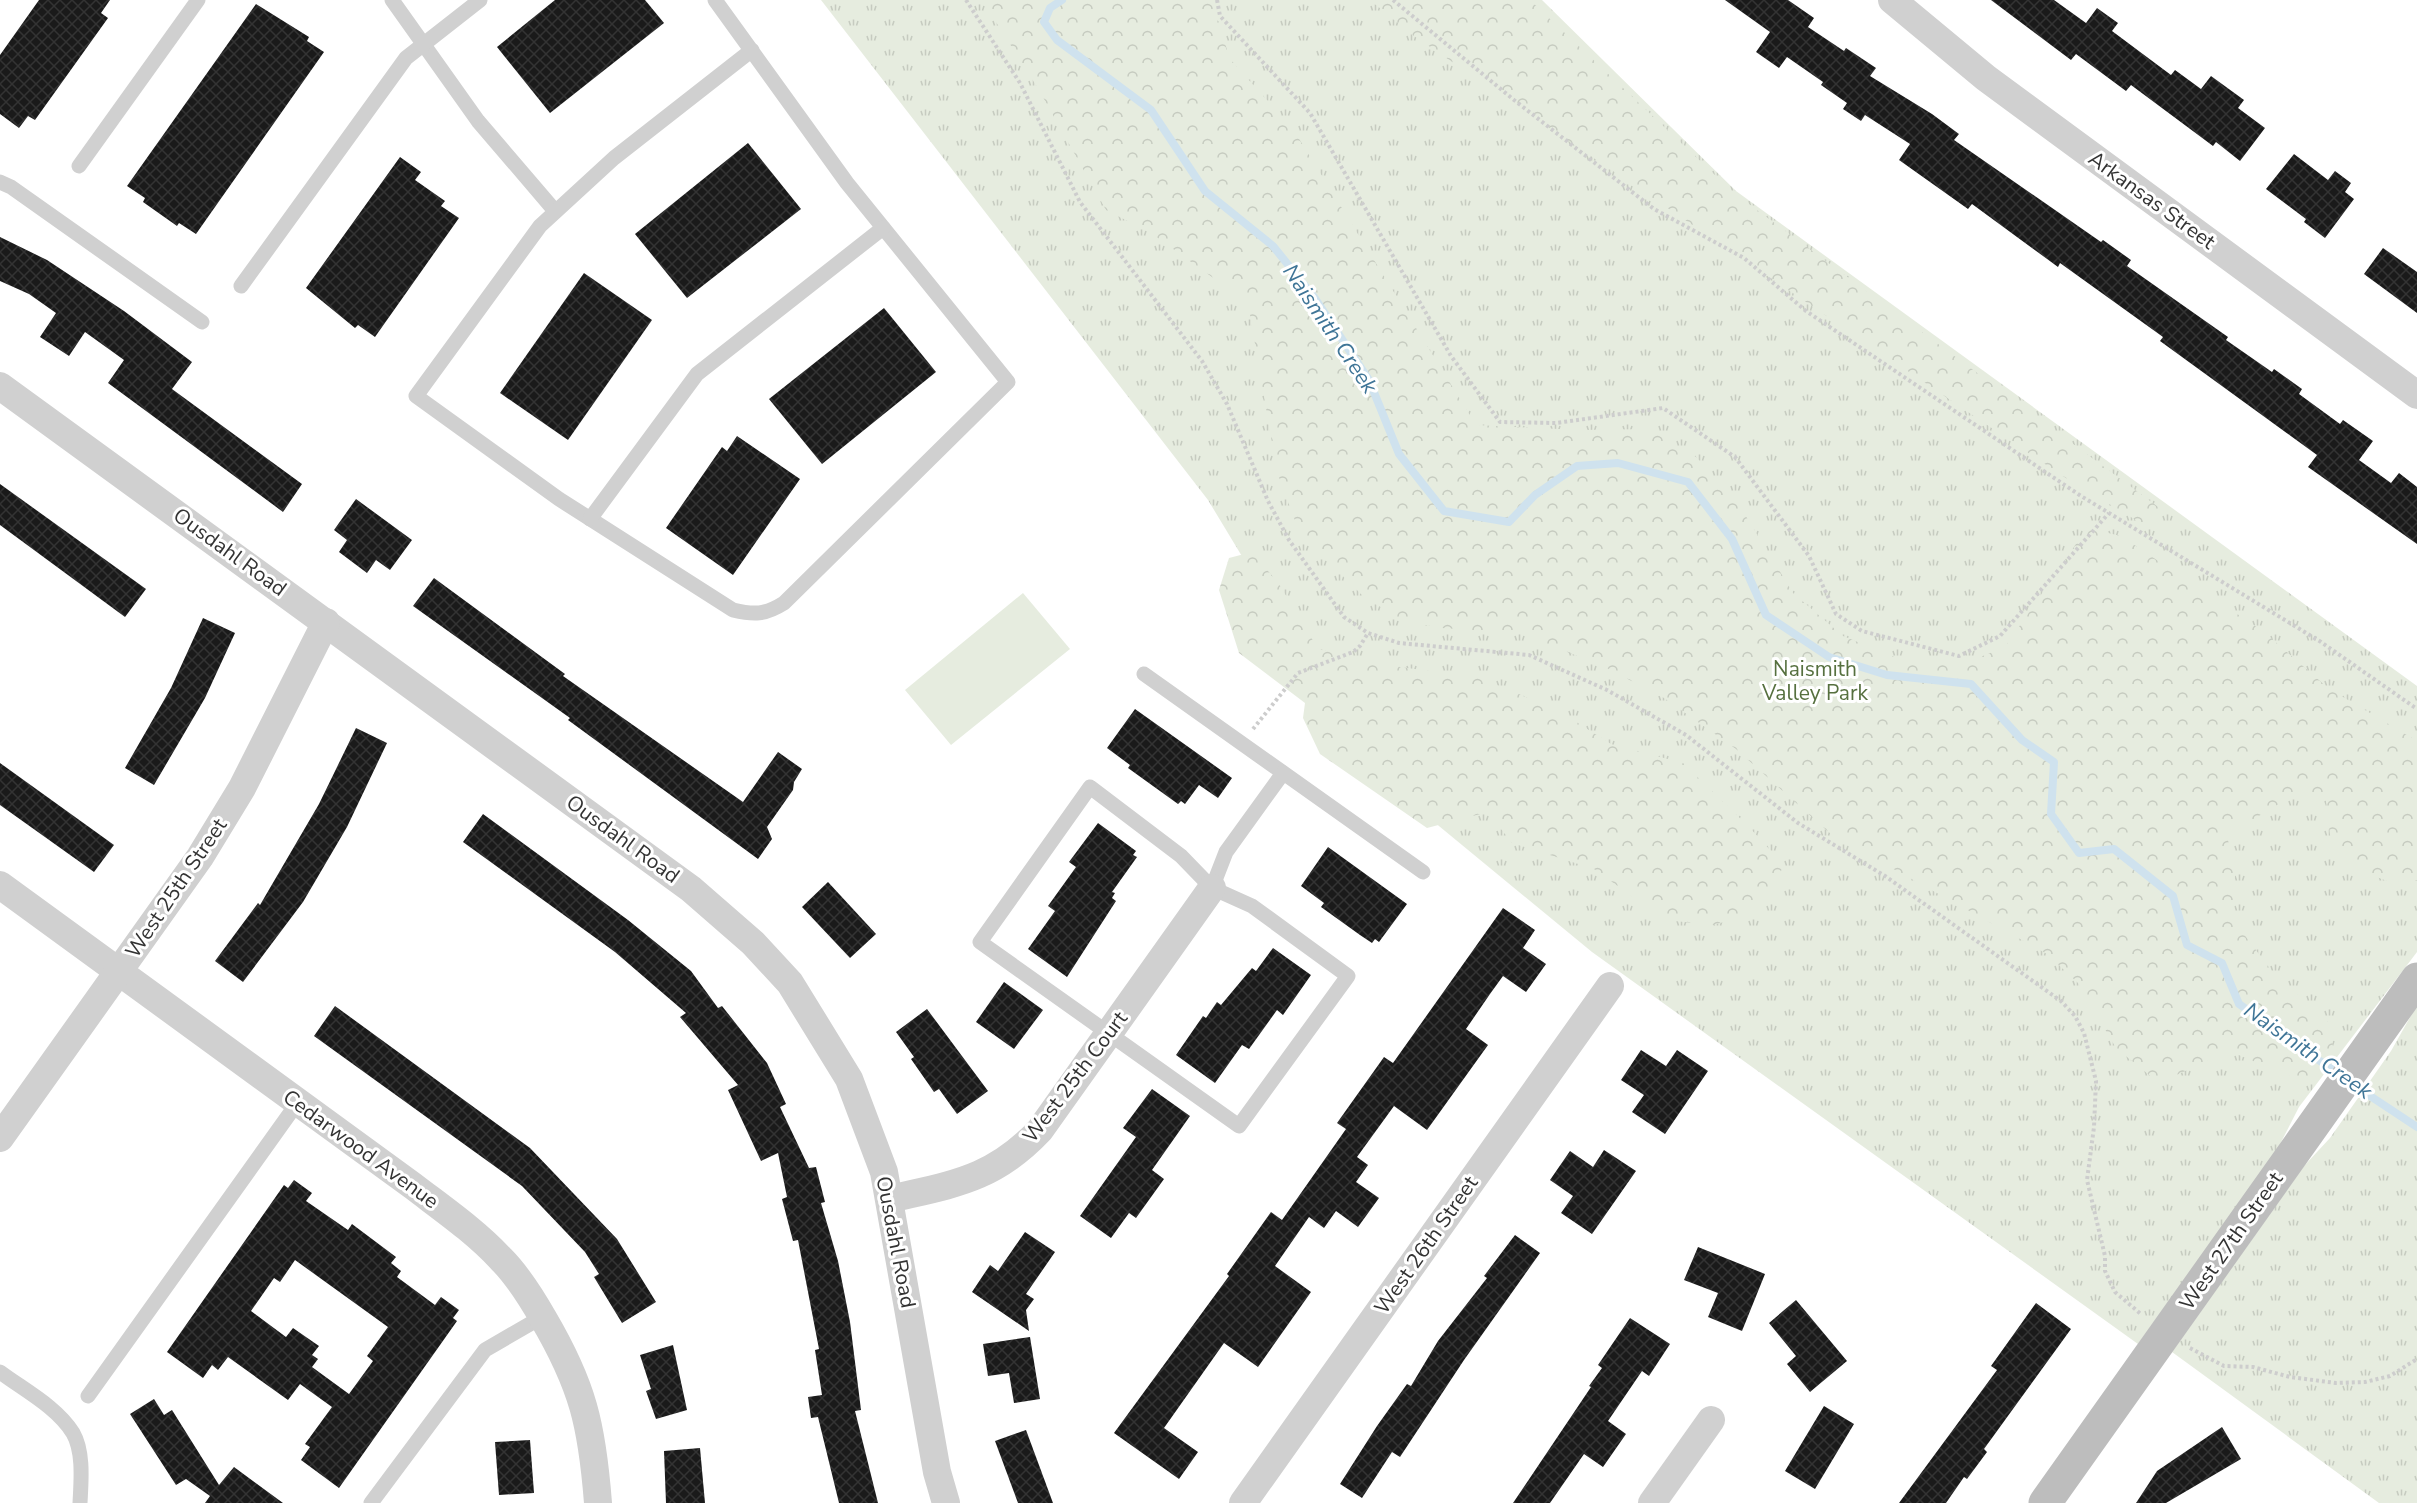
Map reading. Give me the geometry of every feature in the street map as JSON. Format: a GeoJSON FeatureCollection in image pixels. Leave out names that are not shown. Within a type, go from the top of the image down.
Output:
{"type":"FeatureCollection","features":[{"type":"Feature","properties":{"kind":"street","name":"Arkansas Street"},"geometry":{"type":"LineString","coordinates":[[1892,0],[1986,78],[2417,395]]}},
{"type":"Feature","properties":{"kind":"street","name":"Ousdahl Road"},"geometry":{"type":"LineString","coordinates":[[0,386],[691,890],[753,943],[790,983],[849,1078],[884,1172],[937,1472],[946,1503]]}},
{"type":"Feature","properties":{"kind":"street","name":"West 25th Street"},"geometry":{"type":"LineString","coordinates":[[0,1138],[200,857],[242,788],[326,622]]}},
{"type":"Feature","properties":{"kind":"street","name":"Cedarwood Avenue"},"geometry":{"type":"LineString","coordinates":[[0,885],[298,1102],[476,1235],[501,1259],[527,1292],[566,1357],[579,1387],[588,1421],[598,1503]]}},
{"type":"Feature","properties":{"kind":"street","name":"West 25th Court"},"geometry":{"type":"LineString","coordinates":[[890,1199],[963,1182],[992,1170],[1019,1153],[1040,1130],[1212,888]]}},
{"type":"Feature","properties":{"kind":"street","name":"West 27th Street"},"geometry":{"type":"LineString","coordinates":[[2045,1503],[2417,979]]}},
{"type":"Feature","properties":{"kind":"street","name":"West 26th Street"},"geometry":{"type":"LineString","coordinates":[[1243,1503],[1610,986]]}},
{"type":"Feature","properties":{"kind":"street"},"geometry":{"type":"LineString","coordinates":[[1652,1503],[1711,1420]]}},
{"type":"Feature","properties":{"kind":"lane"},"geometry":{"type":"LineString","coordinates":[[392,0],[478,121],[555,212]]}},
{"type":"Feature","properties":{"kind":"lane"},"geometry":{"type":"LineString","coordinates":[[242,286],[406,58],[480,0]]}},
{"type":"Feature","properties":{"kind":"lane"},"geometry":{"type":"LineString","coordinates":[[715,0],[752,50],[847,183],[1008,382],[784,603],[769,613],[754,615],[733,610],[590,519],[416,396],[540,226],[614,158],[752,50]]}},
{"type":"Feature","properties":{"kind":"lane"},"geometry":{"type":"LineString","coordinates":[[79,166],[194,1]]}},
{"type":"Feature","properties":{"kind":"lane"},"geometry":{"type":"LineString","coordinates":[[0,182],[11,187],[202,322]]}},
{"type":"Feature","properties":{"kind":"lane"},"geometry":{"type":"LineString","coordinates":[[590,519],[697,374],[883,228]]}},
{"type":"Feature","properties":{"kind":"lane"},"geometry":{"type":"LineString","coordinates":[[1144,674],[1423,872]]}},
{"type":"Feature","properties":{"kind":"lane"},"geometry":{"type":"LineString","coordinates":[[1212,888],[1226,852],[1283,773]]}},
{"type":"Feature","properties":{"kind":"lane"},"geometry":{"type":"LineString","coordinates":[[1090,787],[1181,856],[1212,888],[1252,906],[1348,976],[1239,1126],[980,942],[1090,787]]}},
{"type":"Feature","properties":{"kind":"lane"},"geometry":{"type":"LineString","coordinates":[[88,1396],[298,1102]]}},
{"type":"Feature","properties":{"kind":"lane"},"geometry":{"type":"LineString","coordinates":[[371,1503],[485,1350],[542,1317]]}},
{"type":"Feature","properties":{"kind":"lane"},"geometry":{"type":"LineString","coordinates":[[0,1372],[52,1410],[73,1434],[80,1462],[80,1503]]}},
{"type":"Feature","properties":{"kind":"path"},"geometry":{"type":"LineString","coordinates":[[966,0],[1020,83],[1080,201],[1202,361],[1227,404],[1268,501],[1289,540],[1344,617],[1368,633],[1399,643],[1506,651],[1529,655],[1607,690],[1686,735],[1798,823],[1885,876],[2061,1002],[2075,1016],[2084,1033],[2096,1081],[2094,1127],[2087,1180],[2105,1256],[2105,1271],[2120,1297],[2145,1317]]}},
{"type":"Feature","properties":{"kind":"path"},"geometry":{"type":"LineString","coordinates":[[1217,0],[1220,16],[1310,113],[1451,356],[1500,422],[1556,423],[1663,408],[1735,457],[1809,556],[1836,614],[1862,631],[1959,656],[2000,636],[2109,513]]}},
{"type":"Feature","properties":{"kind":"path"},"geometry":{"type":"LineString","coordinates":[[1393,0],[1514,100],[1654,209],[1744,258],[1806,311],[2109,513],[2321,642],[2417,709]]}},
{"type":"Feature","properties":{"kind":"path"},"geometry":{"type":"LineString","coordinates":[[1242,743],[1298,673],[1353,652],[1368,633]]}},
{"type":"Feature","properties":{"kind":"path"},"geometry":{"type":"LineString","coordinates":[[2187,1346],[2224,1366],[2253,1367],[2290,1377],[2327,1382],[2365,1382],[2390,1376],[2417,1359]]}},
{"type":"Feature","properties":{"kind":"green space","name":"Naismith Valley Park"},"geometry":{"type":"Polygon","coordinates":[[[821,0],[1542,0],[1736,191],[2417,686],[2417,952],[2299,1107],[2276,1152],[2138,1344],[1592,952],[1371,770],[1208,500],[821,0]]]}},
{"type":"Feature","properties":{"kind":"green space"},"geometry":{"type":"Polygon","coordinates":[[[982,0],[1211,0],[1230,59],[1293,129],[1476,425],[1579,430],[1648,429],[1696,457],[1739,505],[1793,593],[1843,636],[1899,659],[1963,664],[2005,647],[2087,528],[2121,536],[2264,632],[2328,688],[2417,741],[2417,880],[2387,881],[2353,868],[2330,835],[2325,792],[2299,792],[2227,835],[2235,875],[2234,921],[2274,974],[2329,1023],[2333,1045],[2307,1083],[2229,1051],[2159,1083],[2116,1048],[2078,983],[2047,954],[1832,835],[1736,749],[1664,698],[1603,666],[1519,633],[1442,628],[1403,621],[1363,596],[1300,534],[1277,472],[1248,303],[1151,233],[1106,210],[1039,90],[982,0]]]}},
{"type":"Feature","properties":{"kind":"green space"},"geometry":{"type":"Polygon","coordinates":[[[1370,0],[1530,0],[1734,193],[2165,512],[2149,528],[2061,475],[1414,36],[1370,0]]]}},
{"type":"Feature","properties":{"kind":"green space"},"geometry":{"type":"Polygon","coordinates":[[[1252,552],[1279,584],[1318,649],[1386,665],[1480,678],[1559,711],[1611,744],[1683,763],[1749,827],[1783,864],[1775,893],[1753,914],[1713,925],[1665,920],[1594,869],[1512,843],[1488,812],[1427,828],[1320,754],[1303,718],[1305,703],[1239,653],[1219,590],[1229,558],[1252,552]]]}},
{"type":"Feature","properties":{"kind":"green space"},"geometry":{"type":"Polygon","coordinates":[[[1023,593],[1070,649],[951,745],[905,690],[1023,593]]]}},
{"type":"Feature","properties":{"kind":"green space"},"geometry":{"type":"Polygon","coordinates":[[[2417,1005],[2417,1503],[2379,1503],[2172,1352],[2304,1166],[2330,1138],[2391,1051],[2417,1005]]]}},
{"type":"Feature","properties":{"kind":"building"},"geometry":{"type":"Polygon","coordinates":[[[39,0],[110,0],[101,13],[108,18],[35,120],[28,116],[19,128],[0,114],[0,55],[39,0]]]}},
{"type":"Feature","properties":{"kind":"building"},"geometry":{"type":"Polygon","coordinates":[[[555,0],[645,0],[664,23],[550,113],[497,47],[555,0]]]}},
{"type":"Feature","properties":{"kind":"building"},"geometry":{"type":"Polygon","coordinates":[[[1725,0],[1788,0],[1814,18],[1808,27],[1844,51],[1846,48],[1876,68],[1870,76],[1932,114],[1959,134],[1954,140],[2101,242],[2103,240],[2131,260],[2127,266],[2228,337],[2226,340],[2272,372],[2274,369],[2302,389],[2299,394],[2340,424],[2343,420],[2373,441],[2359,460],[2391,483],[2399,473],[2417,487],[2417,544],[2308,467],[2317,455],[2160,341],[2163,337],[2060,263],[2058,267],[1972,204],[1968,209],[1899,160],[1910,144],[1865,115],[1861,121],[1843,109],[1847,103],[1821,85],[1823,82],[1787,57],[1779,68],[1756,52],[1770,32],[1725,0]]]}},
{"type":"Feature","properties":{"kind":"building"},"geometry":{"type":"Polygon","coordinates":[[[1991,0],[2054,0],[2086,23],[2097,8],[2118,23],[2112,31],[2171,75],[2175,70],[2201,89],[2211,76],[2244,100],[2238,108],[2265,128],[2240,161],[2216,142],[2213,146],[2131,85],[2126,91],[2076,54],[2071,60],[1991,0]]]}},
{"type":"Feature","properties":{"kind":"building"},"geometry":{"type":"Polygon","coordinates":[[[256,4],[309,37],[307,41],[324,52],[196,234],[179,223],[177,226],[143,202],[145,198],[127,186],[256,4]]]}},
{"type":"Feature","properties":{"kind":"building"},"geometry":{"type":"Polygon","coordinates":[[[748,143],[801,209],[687,298],[635,234],[748,143]]]}},
{"type":"Feature","properties":{"kind":"building"},"geometry":{"type":"Polygon","coordinates":[[[2294,154],[2328,180],[2335,171],[2351,183],[2345,192],[2354,199],[2325,238],[2304,222],[2306,219],[2266,189],[2294,154]]]}},
{"type":"Feature","properties":{"kind":"building"},"geometry":{"type":"Polygon","coordinates":[[[400,157],[421,172],[415,180],[445,201],[441,206],[459,218],[375,337],[358,325],[355,328],[306,288],[400,157]]]}},
{"type":"Feature","properties":{"kind":"building"},"geometry":{"type":"Polygon","coordinates":[[[0,237],[47,260],[124,311],[192,362],[172,389],[302,484],[283,512],[108,383],[124,360],[85,332],[69,356],[40,337],[56,313],[29,294],[0,281],[0,237]]]}},
{"type":"Feature","properties":{"kind":"building"},"geometry":{"type":"Polygon","coordinates":[[[2383,248],[2417,272],[2417,313],[2364,274],[2383,248]]]}},
{"type":"Feature","properties":{"kind":"building"},"geometry":{"type":"Polygon","coordinates":[[[584,273],[652,320],[568,440],[500,393],[584,273]]]}},
{"type":"Feature","properties":{"kind":"building"},"geometry":{"type":"Polygon","coordinates":[[[884,308],[936,372],[822,464],[769,399],[884,308]]]}},
{"type":"Feature","properties":{"kind":"building"},"geometry":{"type":"Polygon","coordinates":[[[737,436],[800,479],[733,575],[666,528],[722,447],[727,451],[737,436]]]}},
{"type":"Feature","properties":{"kind":"building"},"geometry":{"type":"Polygon","coordinates":[[[0,484],[146,589],[125,617],[0,525],[0,484]]]}},
{"type":"Feature","properties":{"kind":"building"},"geometry":{"type":"Polygon","coordinates":[[[356,499],[412,540],[390,570],[376,560],[367,573],[339,552],[347,540],[334,530],[356,499]]]}},
{"type":"Feature","properties":{"kind":"building"},"geometry":{"type":"Polygon","coordinates":[[[434,578],[565,674],[563,676],[743,802],[778,752],[802,769],[794,782],[793,790],[767,827],[772,839],[758,859],[568,720],[570,718],[413,606],[434,578]]]}},
{"type":"Feature","properties":{"kind":"building"},"geometry":{"type":"Polygon","coordinates":[[[203,618],[235,633],[205,698],[154,785],[125,768],[171,688],[203,618]]]}},
{"type":"Feature","properties":{"kind":"building"},"geometry":{"type":"Polygon","coordinates":[[[1135,709],[1232,778],[1218,798],[1199,785],[1185,804],[1181,801],[1178,804],[1128,768],[1130,765],[1107,748],[1135,709]]]}},
{"type":"Feature","properties":{"kind":"building"},"geometry":{"type":"Polygon","coordinates":[[[356,728],[387,743],[347,827],[303,902],[243,982],[215,961],[258,903],[260,905],[319,804],[356,728]]]}},
{"type":"Feature","properties":{"kind":"building"},"geometry":{"type":"Polygon","coordinates":[[[0,763],[114,845],[94,872],[0,805],[0,763]]]}},
{"type":"Feature","properties":{"kind":"building"},"geometry":{"type":"Polygon","coordinates":[[[483,814],[628,920],[691,971],[718,1008],[722,1006],[767,1063],[786,1104],[780,1107],[809,1168],[816,1167],[825,1202],[821,1203],[838,1261],[850,1322],[861,1410],[855,1411],[878,1503],[839,1503],[818,1417],[811,1418],[808,1397],[822,1395],[815,1350],[819,1349],[798,1240],[793,1241],[782,1199],[787,1197],[778,1153],[761,1161],[728,1090],[738,1085],[680,1017],[686,1013],[615,952],[463,842],[483,814]]]}},
{"type":"Feature","properties":{"kind":"building"},"geometry":{"type":"Polygon","coordinates":[[[1098,823],[1136,851],[1133,855],[1137,857],[1112,892],[1115,893],[1112,898],[1116,901],[1067,977],[1028,949],[1055,911],[1048,906],[1076,867],[1069,862],[1098,823]]]}},
{"type":"Feature","properties":{"kind":"building"},"geometry":{"type":"Polygon","coordinates":[[[1328,847],[1407,904],[1379,942],[1375,939],[1372,943],[1321,907],[1324,903],[1301,886],[1328,847]]]}},
{"type":"Feature","properties":{"kind":"building"},"geometry":{"type":"Polygon","coordinates":[[[828,882],[876,934],[850,958],[802,907],[828,882]]]}},
{"type":"Feature","properties":{"kind":"building"},"geometry":{"type":"Polygon","coordinates":[[[1503,908],[1535,930],[1523,948],[1546,964],[1526,992],[1503,976],[1490,994],[1466,1029],[1488,1045],[1427,1130],[1394,1106],[1357,1157],[1368,1165],[1356,1182],[1379,1198],[1358,1227],[1336,1211],[1324,1228],[1309,1217],[1275,1266],[1311,1292],[1258,1367],[1224,1343],[1164,1428],[1198,1452],[1179,1479],[1114,1433],[1229,1276],[1227,1274],[1271,1212],[1282,1220],[1346,1129],[1337,1123],[1384,1057],[1393,1063],[1503,908]]]}},
{"type":"Feature","properties":{"kind":"building"},"geometry":{"type":"Polygon","coordinates":[[[1273,948],[1311,975],[1283,1015],[1277,1010],[1249,1049],[1242,1045],[1215,1083],[1176,1055],[1203,1016],[1206,1018],[1217,1002],[1221,1005],[1252,968],[1256,971],[1273,948]]]}},
{"type":"Feature","properties":{"kind":"building"},"geometry":{"type":"Polygon","coordinates":[[[1004,982],[1043,1010],[1014,1049],[976,1022],[1004,982]]]}},
{"type":"Feature","properties":{"kind":"building"},"geometry":{"type":"Polygon","coordinates":[[[335,1006],[530,1148],[617,1239],[656,1302],[622,1323],[594,1277],[599,1274],[585,1252],[522,1186],[314,1036],[335,1006]]]}},
{"type":"Feature","properties":{"kind":"building"},"geometry":{"type":"Polygon","coordinates":[[[927,1009],[988,1091],[957,1114],[939,1089],[934,1092],[911,1059],[914,1057],[896,1032],[927,1009]]]}},
{"type":"Feature","properties":{"kind":"building"},"geometry":{"type":"Polygon","coordinates":[[[1641,1050],[1666,1066],[1677,1050],[1708,1071],[1665,1134],[1632,1112],[1644,1095],[1621,1080],[1641,1050]]]}},
{"type":"Feature","properties":{"kind":"building"},"geometry":{"type":"Polygon","coordinates":[[[1152,1089],[1190,1116],[1152,1170],[1164,1179],[1136,1218],[1129,1213],[1111,1238],[1080,1216],[1136,1137],[1123,1128],[1152,1089]]]}},
{"type":"Feature","properties":{"kind":"building"},"geometry":{"type":"Polygon","coordinates":[[[1604,1150],[1636,1171],[1592,1234],[1561,1213],[1573,1196],[1550,1180],[1570,1151],[1593,1167],[1604,1150]]]}},
{"type":"Feature","properties":{"kind":"building"},"geometry":{"type":"Polygon","coordinates":[[[294,1180],[312,1193],[306,1201],[348,1230],[352,1224],[396,1257],[391,1263],[401,1271],[397,1277],[435,1305],[441,1297],[459,1310],[453,1318],[457,1321],[339,1488],[301,1460],[310,1447],[305,1444],[332,1407],[300,1384],[288,1400],[228,1357],[218,1370],[212,1365],[203,1378],[167,1352],[284,1185],[288,1188],[294,1180]],[[295,1260],[280,1282],[274,1278],[251,1311],[286,1337],[293,1328],[319,1346],[312,1355],[318,1359],[312,1367],[349,1394],[373,1361],[367,1356],[388,1327],[295,1260]]]}},
{"type":"Feature","properties":{"kind":"building"},"geometry":{"type":"Polygon","coordinates":[[[1025,1232],[1055,1252],[1026,1294],[1034,1299],[1026,1310],[1029,1331],[972,1292],[990,1265],[998,1271],[1025,1232]]]}},
{"type":"Feature","properties":{"kind":"building"},"geometry":{"type":"Polygon","coordinates":[[[1515,1235],[1540,1253],[1464,1360],[1400,1457],[1392,1452],[1362,1498],[1340,1484],[1377,1426],[1407,1384],[1411,1386],[1438,1341],[1487,1278],[1484,1276],[1515,1235]]]}},
{"type":"Feature","properties":{"kind":"building"},"geometry":{"type":"Polygon","coordinates":[[[1698,1247],[1765,1274],[1742,1331],[1708,1317],[1718,1293],[1684,1280],[1698,1247]]]}},
{"type":"Feature","properties":{"kind":"building"},"geometry":{"type":"Polygon","coordinates":[[[1796,1300],[1847,1361],[1810,1392],[1787,1364],[1796,1356],[1769,1323],[1796,1300]]]}},
{"type":"Feature","properties":{"kind":"building"},"geometry":{"type":"Polygon","coordinates":[[[2036,1303],[2071,1329],[1984,1449],[1987,1452],[1967,1479],[1964,1477],[1946,1503],[1899,1503],[1997,1370],[1991,1366],[2036,1303]]]}},
{"type":"Feature","properties":{"kind":"building"},"geometry":{"type":"Polygon","coordinates":[[[1630,1318],[1670,1344],[1649,1376],[1642,1371],[1608,1421],[1626,1434],[1603,1467],[1584,1454],[1550,1503],[1513,1503],[1591,1387],[1589,1386],[1602,1368],[1598,1365],[1630,1318]]]}},
{"type":"Feature","properties":{"kind":"building"},"geometry":{"type":"Polygon","coordinates":[[[1030,1337],[1040,1399],[1014,1403],[1009,1373],[988,1376],[983,1344],[1030,1337]]]}},
{"type":"Feature","properties":{"kind":"building"},"geometry":{"type":"Polygon","coordinates":[[[673,1345],[687,1410],[656,1419],[646,1391],[651,1389],[640,1355],[673,1345]]]}},
{"type":"Feature","properties":{"kind":"building"},"geometry":{"type":"Polygon","coordinates":[[[154,1399],[164,1415],[172,1410],[219,1485],[234,1467],[283,1503],[205,1503],[210,1496],[186,1479],[176,1485],[130,1414],[154,1399]]]}},
{"type":"Feature","properties":{"kind":"building"},"geometry":{"type":"Polygon","coordinates":[[[1824,1406],[1854,1424],[1815,1489],[1785,1471],[1824,1406]]]}},
{"type":"Feature","properties":{"kind":"building"},"geometry":{"type":"Polygon","coordinates":[[[2222,1427],[2241,1459],[2166,1503],[2136,1503],[2157,1471],[2222,1427]]]}},
{"type":"Feature","properties":{"kind":"building"},"geometry":{"type":"Polygon","coordinates":[[[1026,1430],[1053,1503],[1018,1503],[995,1441],[1026,1430]]]}},
{"type":"Feature","properties":{"kind":"building"},"geometry":{"type":"Polygon","coordinates":[[[530,1440],[534,1493],[499,1495],[495,1442],[530,1440]]]}},
{"type":"Feature","properties":{"kind":"building"},"geometry":{"type":"Polygon","coordinates":[[[700,1448],[705,1503],[666,1503],[664,1451],[700,1448]]]}},
{"type":"Feature","properties":{"kind":"waterway","name":"Naismith Creek"},"geometry":{"type":"LineString","coordinates":[[1062,0],[1050,8],[1044,22],[1057,40],[1151,110],[1205,191],[1273,246],[1314,297],[1369,380],[1399,454],[1444,511],[1509,522],[1535,495],[1577,466],[1618,463],[1688,482],[1732,539],[1766,615],[1829,657],[1887,675],[1971,684],[2022,740],[2054,762],[2051,814],[2079,853],[2114,849],[2173,896],[2187,945],[2222,963],[2239,1004],[2340,1075]]}},
{"type":"Feature","properties":{"kind":"waterway","name":"Naismith Creek"},"geometry":{"type":"LineString","coordinates":[[2352,1084],[2417,1127]]}}]}
